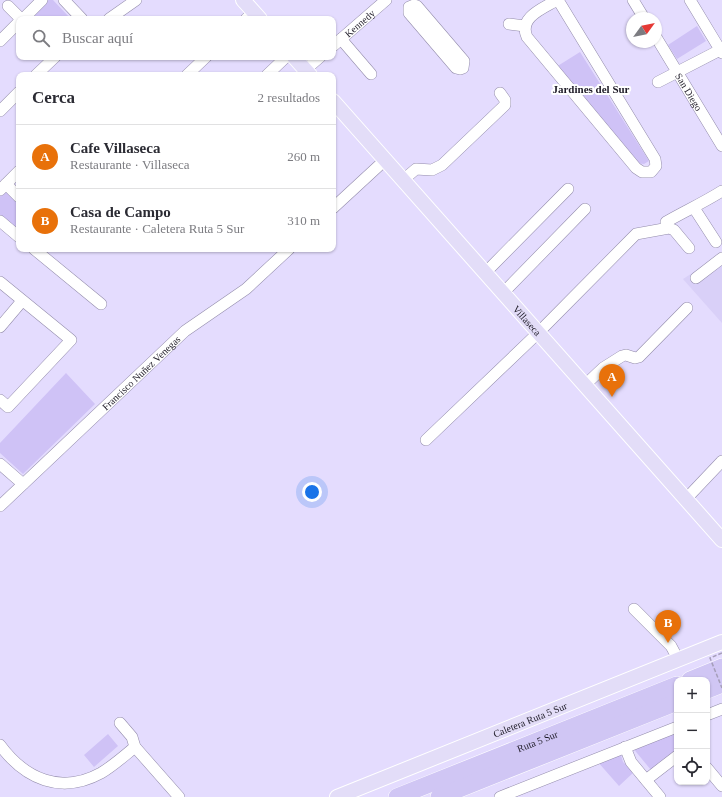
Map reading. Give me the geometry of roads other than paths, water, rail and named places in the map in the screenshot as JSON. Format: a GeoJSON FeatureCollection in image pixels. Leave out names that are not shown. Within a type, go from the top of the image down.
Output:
{"type":"FeatureCollection","features":[{"type":"Feature","properties":{"kind":"highway"},"geometry":{"type":"LineString","coordinates":[[697,677],[722,667]]}},
{"type":"Feature","properties":{"kind":"highway"},"geometry":{"type":"LineString","coordinates":[[710,689],[722,684]]}},
{"type":"Feature","properties":{"kind":"highway","name":"Ruta 5 Sur"},"geometry":{"type":"LineString","coordinates":[[397,797],[674,686]]}},
{"type":"Feature","properties":{"kind":"highway","name":"Ruta 5 Sur"},"geometry":{"type":"LineString","coordinates":[[438,797],[674,703]]}},
{"type":"Feature","properties":{"kind":"main road"},"geometry":{"type":"LineString","coordinates":[[243,0],[252,16]]}},
{"type":"Feature","properties":{"kind":"main road"},"geometry":{"type":"LineString","coordinates":[[297,60],[308,72]]}},
{"type":"Feature","properties":{"kind":"main road","name":"Villaseca"},"geometry":{"type":"LineString","coordinates":[[336,104],[722,540]]}},
{"type":"Feature","properties":{"kind":"main road","name":"Caletera Ruta 5 Sur"},"geometry":{"type":"LineString","coordinates":[[337,797],[722,642]]}},
{"type":"Feature","properties":{"kind":"street"},"geometry":{"type":"LineString","coordinates":[[25,16],[42,0]]}},
{"type":"Feature","properties":{"kind":"street"},"geometry":{"type":"LineString","coordinates":[[64,0],[79,16]]}},
{"type":"Feature","properties":{"kind":"street"},"geometry":{"type":"LineString","coordinates":[[113,16],[136,0]]}},
{"type":"Feature","properties":{"kind":"street","name":"Kennedy"},"geometry":{"type":"LineString","coordinates":[[337,42],[386,0]]}},
{"type":"Feature","properties":{"kind":"street"},"geometry":{"type":"LineString","coordinates":[[558,0],[656,163],[653,170],[642,172],[636,168],[529,40],[525,34],[525,26],[530,17],[558,0]]}},
{"type":"Feature","properties":{"kind":"street"},"geometry":{"type":"LineString","coordinates":[[633,0],[640,12]]}},
{"type":"Feature","properties":{"kind":"street"},"geometry":{"type":"LineString","coordinates":[[658,82],[721,51],[690,0]]}},
{"type":"Feature","properties":{"kind":"street"},"geometry":{"type":"LineString","coordinates":[[408,3],[417,6],[438,39]]}},
{"type":"Feature","properties":{"kind":"street"},"geometry":{"type":"LineString","coordinates":[[8,6],[19,16]]}},
{"type":"Feature","properties":{"kind":"street"},"geometry":{"type":"LineString","coordinates":[[509,24],[525,26]]}},
{"type":"Feature","properties":{"kind":"street"},"geometry":{"type":"LineString","coordinates":[[0,41],[16,25]]}},
{"type":"Feature","properties":{"kind":"street"},"geometry":{"type":"LineString","coordinates":[[337,42],[371,74]]}},
{"type":"Feature","properties":{"kind":"street","name":"San Diego"},"geometry":{"type":"LineString","coordinates":[[662,47],[720,139]]}},
{"type":"Feature","properties":{"kind":"street"},"geometry":{"type":"LineString","coordinates":[[39,72],[52,60]]}},
{"type":"Feature","properties":{"kind":"street"},"geometry":{"type":"LineString","coordinates":[[190,72],[203,60]]}},
{"type":"Feature","properties":{"kind":"street"},"geometry":{"type":"LineString","coordinates":[[270,72],[283,60]]}},
{"type":"Feature","properties":{"kind":"street"},"geometry":{"type":"LineString","coordinates":[[308,72],[318,60]]}},
{"type":"Feature","properties":{"kind":"street"},"geometry":{"type":"LineString","coordinates":[[403,180],[416,170],[432,170],[442,165],[504,107],[506,101],[500,93]]}},
{"type":"Feature","properties":{"kind":"street"},"geometry":{"type":"LineString","coordinates":[[0,111],[16,95]]}},
{"type":"Feature","properties":{"kind":"street"},"geometry":{"type":"LineString","coordinates":[[336,205],[385,160]]}},
{"type":"Feature","properties":{"kind":"street"},"geometry":{"type":"LineString","coordinates":[[16,174],[3,187],[16,196]]}},
{"type":"Feature","properties":{"kind":"street"},"geometry":{"type":"LineString","coordinates":[[485,273],[568,188]]}},
{"type":"Feature","properties":{"kind":"street"},"geometry":{"type":"LineString","coordinates":[[666,222],[688,209],[694,208],[722,191]]}},
{"type":"Feature","properties":{"kind":"street"},"geometry":{"type":"LineString","coordinates":[[694,208],[716,242]]}},
{"type":"Feature","properties":{"kind":"street"},"geometry":{"type":"LineString","coordinates":[[503,293],[585,209]]}},
{"type":"Feature","properties":{"kind":"street"},"geometry":{"type":"LineString","coordinates":[[0,221],[16,234]]}},
{"type":"Feature","properties":{"kind":"street"},"geometry":{"type":"LineString","coordinates":[[426,440],[538,333],[636,234],[669,228],[674,230],[689,248]]}},
{"type":"Feature","properties":{"kind":"street"},"geometry":{"type":"LineString","coordinates":[[38,252],[101,304]]}},
{"type":"Feature","properties":{"kind":"street","name":"Francisco Nuñez Venegas"},"geometry":{"type":"LineString","coordinates":[[0,506],[185,331],[246,289],[286,252]]}},
{"type":"Feature","properties":{"kind":"street"},"geometry":{"type":"LineString","coordinates":[[696,278],[722,258]]}},
{"type":"Feature","properties":{"kind":"street"},"geometry":{"type":"LineString","coordinates":[[0,282],[71,340],[8,407],[0,400]]}},
{"type":"Feature","properties":{"kind":"street"},"geometry":{"type":"LineString","coordinates":[[0,327],[22,301]]}},
{"type":"Feature","properties":{"kind":"street"},"geometry":{"type":"LineString","coordinates":[[585,386],[603,368],[622,356],[626,355],[635,358],[639,357],[687,308]]}},
{"type":"Feature","properties":{"kind":"street"},"geometry":{"type":"LineString","coordinates":[[688,501],[722,462]]}},
{"type":"Feature","properties":{"kind":"street"},"geometry":{"type":"LineString","coordinates":[[0,464],[23,484]]}},
{"type":"Feature","properties":{"kind":"street"},"geometry":{"type":"LineString","coordinates":[[688,501],[722,469]]}},
{"type":"Feature","properties":{"kind":"street"},"geometry":{"type":"LineString","coordinates":[[634,609],[671,646],[678,659]]}},
{"type":"Feature","properties":{"kind":"street"},"geometry":{"type":"LineString","coordinates":[[710,714],[722,709]]}},
{"type":"Feature","properties":{"kind":"street"},"geometry":{"type":"LineString","coordinates":[[120,723],[132,737],[135,747],[179,797]]}},
{"type":"Feature","properties":{"kind":"street"},"geometry":{"type":"LineString","coordinates":[[500,797],[674,728]]}},
{"type":"Feature","properties":{"kind":"street"},"geometry":{"type":"LineString","coordinates":[[0,745],[17,764],[32,774],[48,781],[63,784],[92,777],[108,768],[135,747]]}},
{"type":"Feature","properties":{"kind":"street"},"geometry":{"type":"LineString","coordinates":[[625,747],[631,762],[660,797]]}},
{"type":"Feature","properties":{"kind":"street"},"geometry":{"type":"LineString","coordinates":[[646,780],[674,758]]}},
{"type":"Feature","properties":{"kind":"street"},"geometry":{"type":"LineString","coordinates":[[710,772],[722,786]]}},
{"type":"Feature","properties":{"kind":"place","name":"Cafe Villaseca"},"geometry":{"type":"Point","coordinates":[612,397]}},
{"type":"Feature","properties":{"kind":"place","name":"Casa de Campo"},"geometry":{"type":"Point","coordinates":[668,643]}},
{"type":"Feature","properties":{"kind":"district","name":"Jardines del Sur"},"geometry":{"type":"Point","coordinates":[591,89]}}]}
